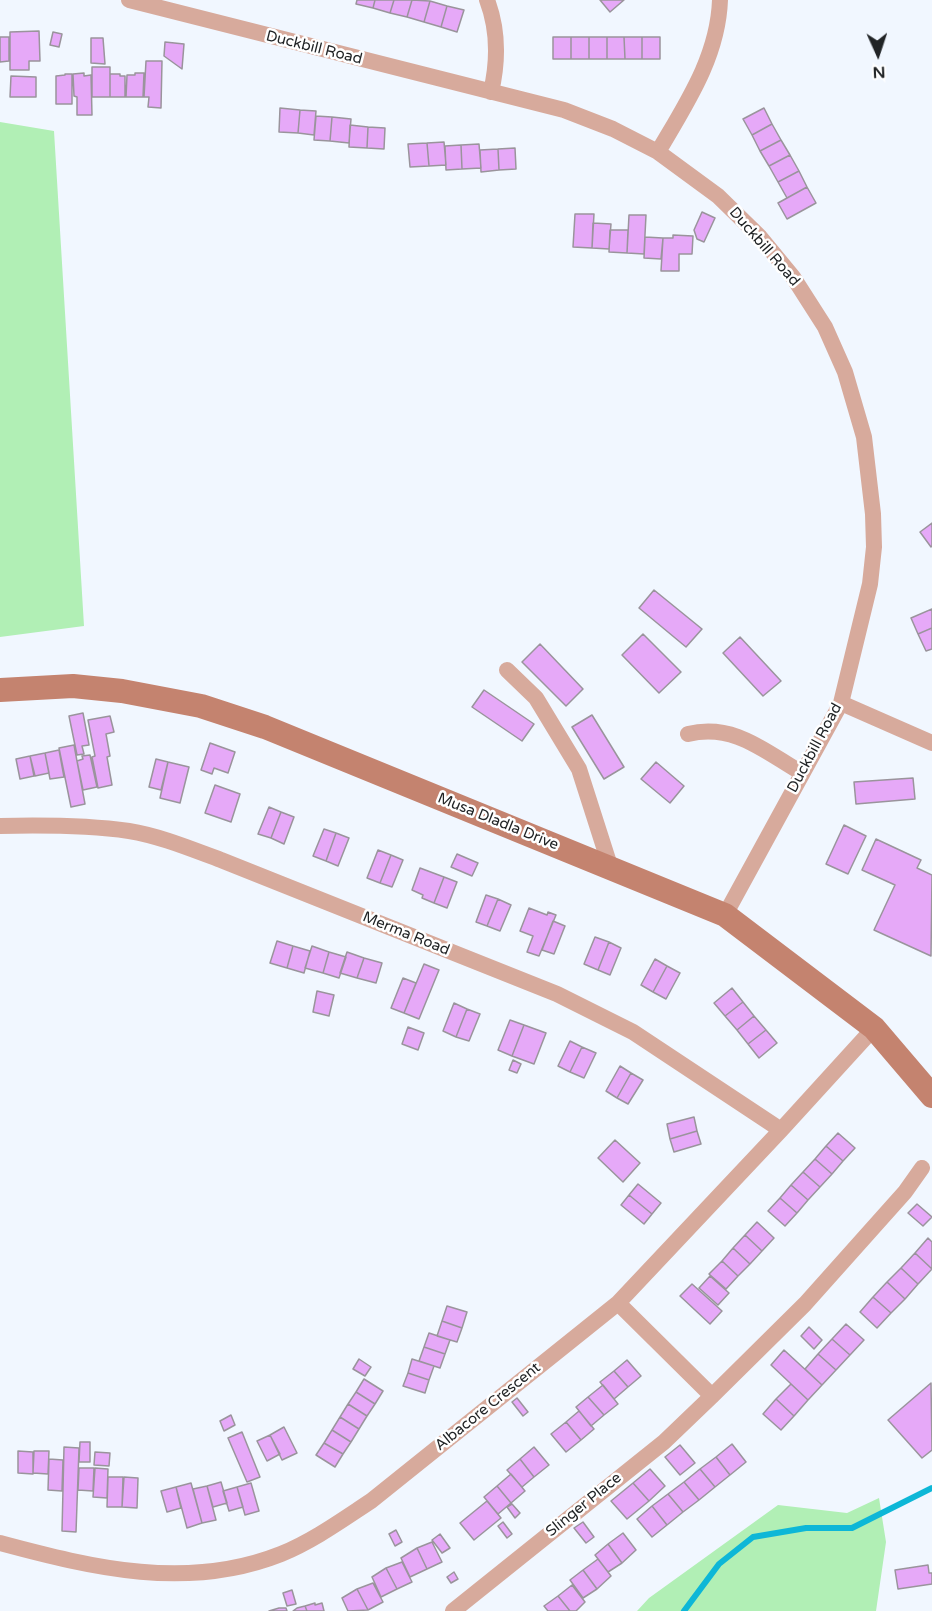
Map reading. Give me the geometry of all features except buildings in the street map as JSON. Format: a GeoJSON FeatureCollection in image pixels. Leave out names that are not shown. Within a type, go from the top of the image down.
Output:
{"type":"FeatureCollection","features":[{"type":"Feature","properties":{"kind":"street","name":"Duckbill Road"},"geometry":{"type":"LineString","coordinates":[[129,0],[564,110],[613,129],[658,152],[718,196],[760,237],[793,277],[825,327],[845,372],[864,438],[874,547],[870,584],[841,703],[725,915]]}},
{"type":"Feature","properties":{"kind":"street"},"geometry":{"type":"LineString","coordinates":[[487,0],[496,42],[495,77],[491,92]]}},
{"type":"Feature","properties":{"kind":"street"},"geometry":{"type":"LineString","coordinates":[[658,152],[708,60],[719,24],[720,0]]}},
{"type":"Feature","properties":{"kind":"street"},"geometry":{"type":"LineString","coordinates":[[507,670],[536,698],[579,769],[611,869]]}},
{"type":"Feature","properties":{"kind":"street","name":"Musa Dladla Drive"},"geometry":{"type":"LineString","coordinates":[[0,690],[73,686],[122,691],[201,706],[265,727],[725,915],[874,1028],[932,1096]]}},
{"type":"Feature","properties":{"kind":"street"},"geometry":{"type":"LineString","coordinates":[[841,703],[932,743]]}},
{"type":"Feature","properties":{"kind":"street"},"geometry":{"type":"LineString","coordinates":[[688,734],[714,731],[736,735],[802,773]]}},
{"type":"Feature","properties":{"kind":"street","name":"Merma Road"},"geometry":{"type":"LineString","coordinates":[[0,826],[91,827],[131,831],[181,845],[221,860],[557,994],[633,1032],[781,1130]]}},
{"type":"Feature","properties":{"kind":"street","name":"Albacore Crescent"},"geometry":{"type":"LineString","coordinates":[[0,1543],[66,1561],[118,1571],[182,1574],[231,1569],[281,1554],[328,1530],[371,1501],[618,1303],[874,1028]]}},
{"type":"Feature","properties":{"kind":"street","name":"Slinger Place"},"geometry":{"type":"LineString","coordinates":[[453,1611],[664,1442],[805,1304],[904,1192],[922,1168]]}},
{"type":"Feature","properties":{"kind":"street"},"geometry":{"type":"LineString","coordinates":[[618,1303],[712,1396]]}},
{"type":"Feature","properties":{"kind":"green space"},"geometry":{"type":"Polygon","coordinates":[[[0,122],[54,131],[84,626],[0,637],[0,122]]]}},
{"type":"Feature","properties":{"kind":"green space"},"geometry":{"type":"Polygon","coordinates":[[[879,1498],[886,1542],[876,1611],[637,1611],[649,1598],[778,1505],[847,1513],[879,1498]]]}},
{"type":"Feature","properties":{"kind":"waterway"},"geometry":{"type":"LineString","coordinates":[[684,1611],[719,1564],[753,1537],[806,1528],[852,1528],[932,1488]]}}]}
